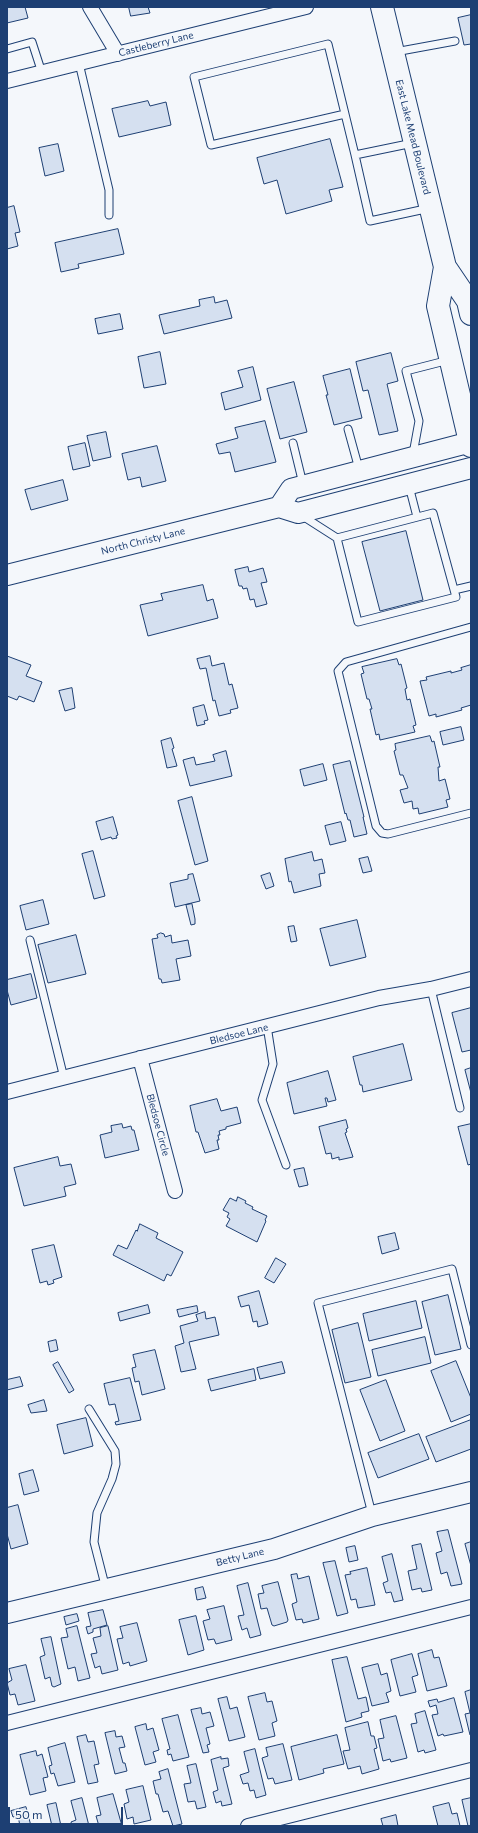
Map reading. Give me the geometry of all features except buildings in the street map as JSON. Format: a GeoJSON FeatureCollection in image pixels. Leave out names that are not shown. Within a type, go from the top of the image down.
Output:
{"type":"FeatureCollection","features":[{"type":"Feature","properties":{"kind":"main road","name":"East Lake Mead Boulevard"},"geometry":{"type":"LineString","coordinates":[[382,7],[445,267],[468,301],[471,314]]}},
{"type":"Feature","properties":{"kind":"main road","name":"East Lake Mead Boulevard"},"geometry":{"type":"LineString","coordinates":[[445,267],[438,306],[471,444]]}},
{"type":"Feature","properties":{"kind":"street"},"geometry":{"type":"LineString","coordinates":[[90,7],[118,54]]}},
{"type":"Feature","properties":{"kind":"street","name":"Castleberry Lane"},"geometry":{"type":"LineString","coordinates":[[8,79],[42,73],[306,7]]}},
{"type":"Feature","properties":{"kind":"street"},"geometry":{"type":"LineString","coordinates":[[471,444],[360,471],[291,490],[279,506],[298,513],[471,468]]}},
{"type":"Feature","properties":{"kind":"street","name":"North Christy Lane"},"geometry":{"type":"LineString","coordinates":[[7,575],[279,506]]}},
{"type":"Feature","properties":{"kind":"street","name":"Bledsoe Lane"},"geometry":{"type":"LineString","coordinates":[[7,1092],[379,998],[431,989],[471,979]]}},
{"type":"Feature","properties":{"kind":"street","name":"Bledsoe Circle"},"geometry":{"type":"LineString","coordinates":[[140,1058],[175,1191]]}},
{"type":"Feature","properties":{"kind":"street","name":"Betty Lane"},"geometry":{"type":"LineString","coordinates":[[7,1613],[274,1548],[372,1516],[471,1492]]}},
{"type":"Feature","properties":{"kind":"street"},"geometry":{"type":"LineString","coordinates":[[7,1723],[471,1607]]}},
{"type":"Feature","properties":{"kind":"street"},"geometry":{"type":"LineString","coordinates":[[248,1826],[471,1770]]}},
{"type":"Feature","properties":{"kind":"lane"},"geometry":{"type":"LineString","coordinates":[[393,53],[455,41]]}},
{"type":"Feature","properties":{"kind":"lane"},"geometry":{"type":"LineString","coordinates":[[7,49],[32,42],[42,73]]}},
{"type":"Feature","properties":{"kind":"lane"},"geometry":{"type":"LineString","coordinates":[[345,114],[211,144],[194,78],[328,44],[355,155],[370,222],[430,208]]}},
{"type":"Feature","properties":{"kind":"lane"},"geometry":{"type":"LineString","coordinates":[[79,63],[109,190],[109,214]]}},
{"type":"Feature","properties":{"kind":"lane"},"geometry":{"type":"LineString","coordinates":[[355,155],[415,142]]}},
{"type":"Feature","properties":{"kind":"lane"},"geometry":{"type":"LineString","coordinates":[[413,458],[419,421],[406,371],[451,360]]}},
{"type":"Feature","properties":{"kind":"lane"},"geometry":{"type":"LineString","coordinates":[[348,429],[360,471]]}},
{"type":"Feature","properties":{"kind":"lane"},"geometry":{"type":"LineString","coordinates":[[293,443],[304,486]]}},
{"type":"Feature","properties":{"kind":"lane"},"geometry":{"type":"LineString","coordinates":[[409,484],[417,517]]}},
{"type":"Feature","properties":{"kind":"lane"},"geometry":{"type":"LineString","coordinates":[[298,513],[337,538],[358,622],[456,597],[433,513],[337,538]]}},
{"type":"Feature","properties":{"kind":"lane"},"geometry":{"type":"LineString","coordinates":[[454,590],[471,586]]}},
{"type":"Feature","properties":{"kind":"lane"},"geometry":{"type":"LineString","coordinates":[[471,627],[346,662],[338,671],[376,826],[382,834],[388,834],[471,813]]}},
{"type":"Feature","properties":{"kind":"lane"},"geometry":{"type":"LineString","coordinates":[[30,940],[64,1078]]}},
{"type":"Feature","properties":{"kind":"lane"},"geometry":{"type":"LineString","coordinates":[[431,989],[460,1108]]}},
{"type":"Feature","properties":{"kind":"lane"},"geometry":{"type":"LineString","coordinates":[[267,1026],[273,1064],[262,1100],[286,1165]]}},
{"type":"Feature","properties":{"kind":"lane"},"geometry":{"type":"LineString","coordinates":[[372,1516],[318,1303],[452,1270],[471,1345]]}},
{"type":"Feature","properties":{"kind":"lane"},"geometry":{"type":"LineString","coordinates":[[89,1409],[115,1451],[116,1464],[112,1479],[97,1513],[94,1542],[106,1589]]}}]}
